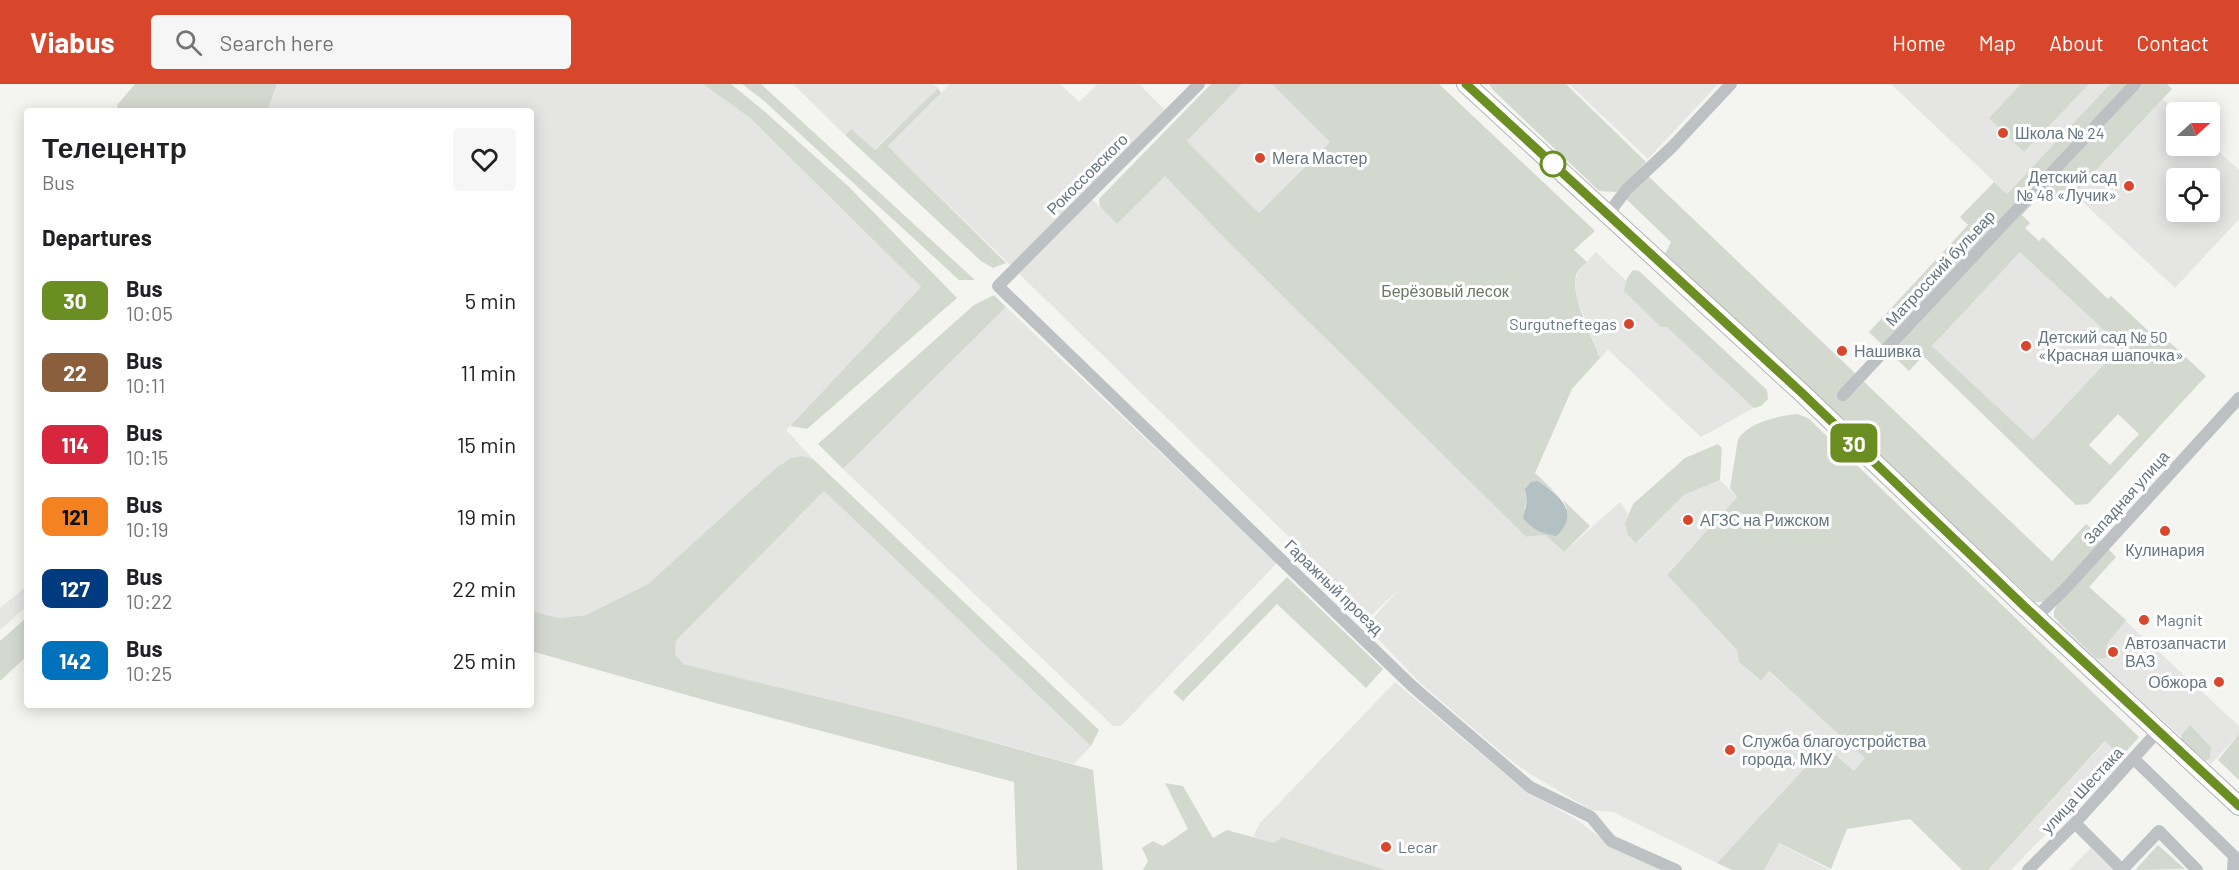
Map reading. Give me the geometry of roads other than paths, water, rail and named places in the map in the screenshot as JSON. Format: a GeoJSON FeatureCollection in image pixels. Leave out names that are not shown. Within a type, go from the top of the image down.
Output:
{"type":"FeatureCollection","features":[{"type":"Feature","properties":{"kind":"highway"},"geometry":{"type":"LineString","coordinates":[[1466,84],[1802,393],[2036,617],[2239,806]]}},
{"type":"Feature","properties":{"kind":"street","name":"Рокоссовского"},"geometry":{"type":"LineString","coordinates":[[998,286],[1199,84]]}},
{"type":"Feature","properties":{"kind":"street"},"geometry":{"type":"LineString","coordinates":[[1608,214],[1628,189],[1672,147],[1731,84]]}},
{"type":"Feature","properties":{"kind":"street","name":"Матросский бульвар"},"geometry":{"type":"LineString","coordinates":[[1843,395],[2136,84]]}},
{"type":"Feature","properties":{"kind":"street","name":"Гаражный проезд"},"geometry":{"type":"LineString","coordinates":[[998,286],[1412,686],[1479,744],[1530,787],[1591,817],[1611,841],[1676,870]]}},
{"type":"Feature","properties":{"kind":"street","name":"Западная улица"},"geometry":{"type":"LineString","coordinates":[[2036,617],[2064,590],[2239,398]]}},
{"type":"Feature","properties":{"kind":"street","name":"улица Шестака"},"geometry":{"type":"LineString","coordinates":[[2028,870],[2075,823],[2158,731]]}},
{"type":"Feature","properties":{"kind":"street"},"geometry":{"type":"LineString","coordinates":[[2134,759],[2234,856],[2233,870]]}},
{"type":"Feature","properties":{"kind":"street"},"geometry":{"type":"LineString","coordinates":[[2075,823],[2122,870],[2159,831],[2197,870]]}},
{"type":"Feature","properties":{"kind":"place","name":"Школа № 24"},"geometry":{"type":"Point","coordinates":[2003,133]}},
{"type":"Feature","properties":{"kind":"place","name":"Мега Мастер"},"geometry":{"type":"Point","coordinates":[1260,158]}},
{"type":"Feature","properties":{"kind":"place","name":"Детский сад № 48 «Лучик»"},"geometry":{"type":"Point","coordinates":[2129,186]}},
{"type":"Feature","properties":{"kind":"place","name":"Surgutneftegas"},"geometry":{"type":"Point","coordinates":[1629,324]}},
{"type":"Feature","properties":{"kind":"place","name":"Детский сад № 50 «Красная шапочка»"},"geometry":{"type":"Point","coordinates":[2026,346]}},
{"type":"Feature","properties":{"kind":"place","name":"Нашивка"},"geometry":{"type":"Point","coordinates":[1842,351]}},
{"type":"Feature","properties":{"kind":"place","name":"АГЗС на Рижском"},"geometry":{"type":"Point","coordinates":[1688,520]}},
{"type":"Feature","properties":{"kind":"place","name":"Кулинария"},"geometry":{"type":"Point","coordinates":[2165,531]}},
{"type":"Feature","properties":{"kind":"place","name":"Magnit"},"geometry":{"type":"Point","coordinates":[2144,620]}},
{"type":"Feature","properties":{"kind":"place","name":"Автозапчасти ВАЗ"},"geometry":{"type":"Point","coordinates":[2113,652]}},
{"type":"Feature","properties":{"kind":"place","name":"Обжора"},"geometry":{"type":"Point","coordinates":[2219,682]}},
{"type":"Feature","properties":{"kind":"place","name":"Служба благоустройства города, МКУ"},"geometry":{"type":"Point","coordinates":[1730,750]}},
{"type":"Feature","properties":{"kind":"place","name":"Lecar"},"geometry":{"type":"Point","coordinates":[1386,847]}},
{"type":"Feature","properties":{"kind":"park label","name":"Берёзовый лесок"},"geometry":{"type":"Point","coordinates":[1445,291]}}]}
